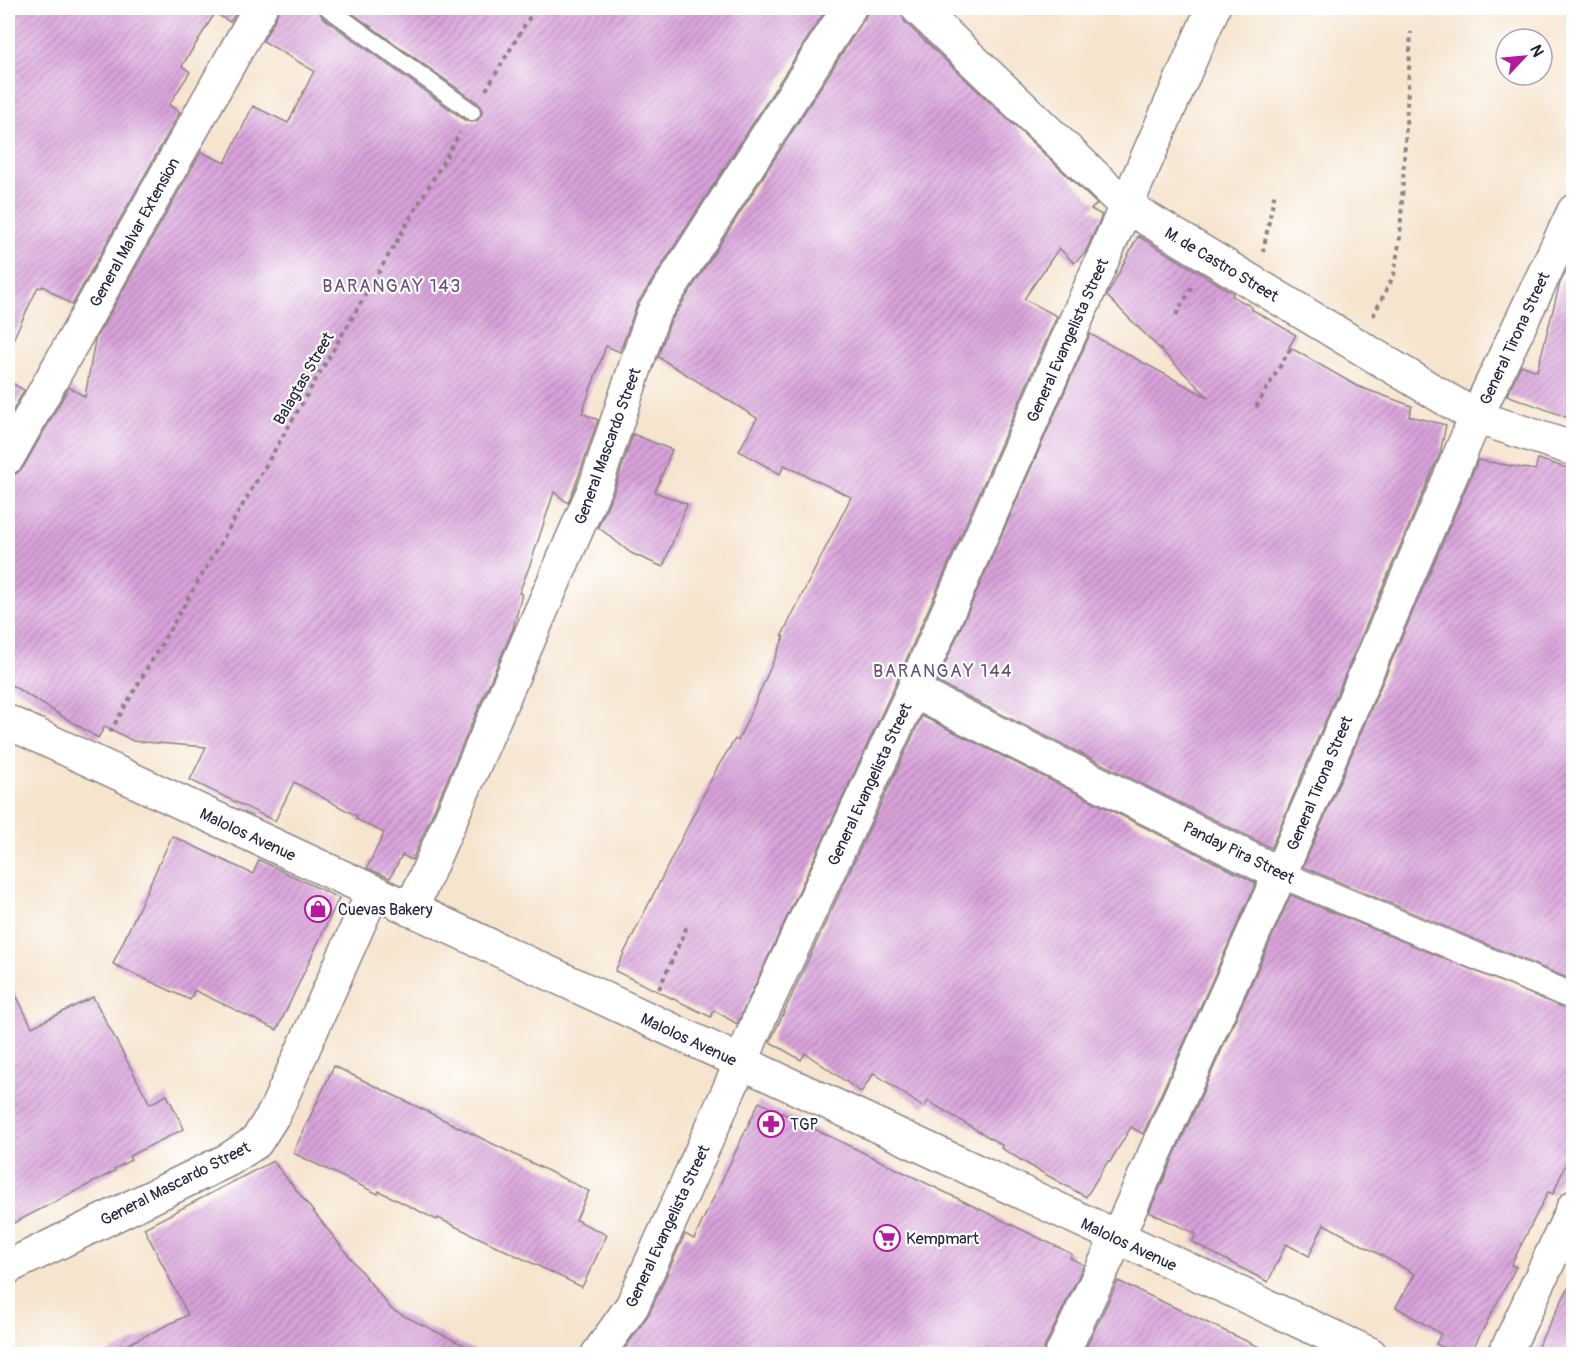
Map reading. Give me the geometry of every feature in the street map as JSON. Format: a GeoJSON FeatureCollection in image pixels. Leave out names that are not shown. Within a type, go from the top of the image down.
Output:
{"type":"FeatureCollection","features":[{"type":"Feature","properties":{"kind":"street","name":"General Malvar Extension"},"geometry":{"type":"LineString","coordinates":[[8,457],[260,8]]}},
{"type":"Feature","properties":{"kind":"street","name":"General Mascardo Street"},"geometry":{"type":"LineString","coordinates":[[411,910],[596,485],[653,314],[849,8]]}},
{"type":"Feature","properties":{"kind":"street","name":"M. de Castro Street"},"geometry":{"type":"LineString","coordinates":[[918,8],[1126,206],[1476,417],[1574,449]]}},
{"type":"Feature","properties":{"kind":"street","name":"General Evangelista Street"},"geometry":{"type":"LineString","coordinates":[[598,1354],[632,1306],[760,1017],[913,691],[1213,8]]}},
{"type":"Feature","properties":{"kind":"street","name":"General Tirona Street"},"geometry":{"type":"LineString","coordinates":[[1062,1354],[1117,1238],[1280,874],[1476,417],[1574,211]]}},
{"type":"Feature","properties":{"kind":"street","name":"Panday Pira Street"},"geometry":{"type":"LineString","coordinates":[[913,691],[1280,874],[1574,997]]}},
{"type":"Feature","properties":{"kind":"street","name":"Malolos Avenue"},"geometry":{"type":"LineString","coordinates":[[8,722],[1370,1354]]}},
{"type":"Feature","properties":{"kind":"street","name":"General Mascardo Street"},"geometry":{"type":"LineString","coordinates":[[8,1267],[228,1160],[256,1142],[275,1112],[373,892]]}},
{"type":"Feature","properties":{"kind":"street"},"geometry":{"type":"LineString","coordinates":[[1505,1354],[1574,1207]]}},
{"type":"Feature","properties":{"kind":"lane"},"geometry":{"type":"LineString","coordinates":[[328,8],[472,112]]}},
{"type":"Feature","properties":{"kind":"path","name":"Balagtas Street"},"geometry":{"type":"LineString","coordinates":[[93,762],[535,8]]}},
{"type":"Feature","properties":{"kind":"path"},"geometry":{"type":"LineString","coordinates":[[1372,318],[1394,275],[1400,237],[1411,32]]}},
{"type":"Feature","properties":{"kind":"path"},"geometry":{"type":"LineString","coordinates":[[1262,255],[1275,191]]}},
{"type":"Feature","properties":{"kind":"path"},"geometry":{"type":"LineString","coordinates":[[1256,407],[1294,342]]}},
{"type":"Feature","properties":{"kind":"path"},"geometry":{"type":"LineString","coordinates":[[646,1019],[688,924]]}},
{"type":"Feature","properties":{"kind":"building"},"geometry":{"type":"Polygon","coordinates":[[[8,8],[239,8],[230,22],[215,13],[182,66],[190,72],[169,105],[180,112],[72,305],[43,286],[38,287],[8,350],[8,8]]]}},
{"type":"Feature","properties":{"kind":"building"},"geometry":{"type":"Polygon","coordinates":[[[279,8],[318,8],[322,17],[466,121],[472,122],[477,121],[482,114],[482,108],[478,103],[345,8],[827,8],[637,304],[620,352],[606,346],[582,413],[598,420],[568,503],[554,492],[519,593],[522,594],[513,629],[412,860],[402,855],[390,878],[367,868],[384,833],[294,782],[275,821],[190,780],[206,747],[133,741],[105,726],[98,738],[8,683],[8,476],[17,473],[24,466],[69,387],[85,397],[95,340],[201,152],[225,163],[253,106],[288,123],[314,71],[263,41],[279,8]]]}},
{"type":"Feature","properties":{"kind":"building"},"geometry":{"type":"Polygon","coordinates":[[[868,8],[900,9],[905,22],[1097,204],[1091,209],[1102,215],[1085,253],[1074,263],[1059,248],[1024,299],[1057,316],[896,683],[737,1024],[714,1010],[711,1017],[615,971],[717,768],[735,739],[738,741],[784,637],[782,635],[851,497],[784,465],[780,474],[739,451],[757,418],[658,357],[670,322],[865,18],[868,8]]]}},
{"type":"Feature","properties":{"kind":"building"},"geometry":{"type":"Polygon","coordinates":[[[1138,236],[1233,293],[1232,296],[1252,307],[1251,309],[1296,335],[1289,347],[1357,386],[1412,406],[1409,416],[1446,425],[1440,453],[1271,848],[937,682],[1090,334],[1209,398],[1107,296],[1138,236]]]}},
{"type":"Feature","properties":{"kind":"building"},"geometry":{"type":"Polygon","coordinates":[[[1568,268],[1574,269],[1574,420],[1507,395],[1521,365],[1537,371],[1560,283],[1568,268]]]}},
{"type":"Feature","properties":{"kind":"building"},"geometry":{"type":"Polygon","coordinates":[[[8,381],[24,390],[8,420],[8,381]]]}},
{"type":"Feature","properties":{"kind":"building"},"geometry":{"type":"Polygon","coordinates":[[[633,434],[672,450],[655,492],[687,504],[663,567],[631,553],[598,527],[614,491],[633,434]]]}},
{"type":"Feature","properties":{"kind":"building"},"geometry":{"type":"Polygon","coordinates":[[[1538,459],[1574,470],[1574,981],[1303,867],[1478,460],[1535,470],[1538,459]]]}},
{"type":"Feature","properties":{"kind":"building"},"geometry":{"type":"Polygon","coordinates":[[[922,716],[1256,883],[1143,1134],[1131,1127],[1086,1197],[1001,1148],[1002,1145],[928,1101],[924,1108],[874,1073],[861,1092],[805,1053],[801,1060],[770,1042],[922,716]]]}},
{"type":"Feature","properties":{"kind":"building"},"geometry":{"type":"Polygon","coordinates":[[[172,836],[253,874],[259,860],[339,898],[277,1030],[194,990],[190,1000],[113,964],[172,836]]]}},
{"type":"Feature","properties":{"kind":"building"},"geometry":{"type":"Polygon","coordinates":[[[1291,895],[1574,1012],[1574,1144],[1553,1194],[1548,1192],[1511,1265],[1516,1267],[1470,1354],[1457,1354],[1436,1344],[1441,1334],[1396,1307],[1415,1274],[1324,1224],[1309,1256],[1286,1244],[1268,1282],[1192,1242],[1196,1234],[1149,1212],[1291,895]]]}},
{"type":"Feature","properties":{"kind":"building"},"geometry":{"type":"Polygon","coordinates":[[[8,979],[32,1027],[93,997],[150,1104],[167,1095],[184,1129],[129,1156],[131,1160],[114,1169],[115,1171],[8,1226],[8,979]]]}},
{"type":"Feature","properties":{"kind":"building"},"geometry":{"type":"Polygon","coordinates":[[[334,1066],[589,1191],[576,1220],[607,1235],[582,1287],[438,1218],[437,1220],[379,1191],[378,1194],[293,1153],[334,1066]]]}},
{"type":"Feature","properties":{"kind":"building","name":"Kempmart"},"geometry":{"type":"Polygon","coordinates":[[[759,1102],[1072,1254],[1070,1258],[1084,1265],[1043,1354],[621,1354],[649,1314],[685,1234],[694,1239],[759,1102]]]}},
{"type":"Feature","properties":{"kind":"building"},"geometry":{"type":"Polygon","coordinates":[[[273,1161],[392,1310],[482,1354],[108,1354],[188,1315],[144,1228],[273,1161]]]}},
{"type":"Feature","properties":{"kind":"building"},"geometry":{"type":"Polygon","coordinates":[[[1574,1277],[1574,1354],[1534,1354],[1574,1277]]]}},
{"type":"Feature","properties":{"kind":"building"},"geometry":{"type":"Polygon","coordinates":[[[1118,1281],[1274,1354],[1083,1354],[1118,1281]]]}},
{"type":"Feature","properties":{"kind":"place","name":"Cuevas Bakery"},"geometry":{"type":"Point","coordinates":[318,909]}},
{"type":"Feature","properties":{"kind":"place","name":"TGP"},"geometry":{"type":"Point","coordinates":[771,1124]}},
{"type":"Feature","properties":{"kind":"place","name":"Kempmart"},"geometry":{"type":"Point","coordinates":[887,1238]}},
{"type":"Feature","properties":{"kind":"district","name":"BARANGAY 143"},"geometry":{"type":"Point","coordinates":[392,286]}},
{"type":"Feature","properties":{"kind":"district","name":"BARANGAY 144"},"geometry":{"type":"Point","coordinates":[943,671]}}]}
